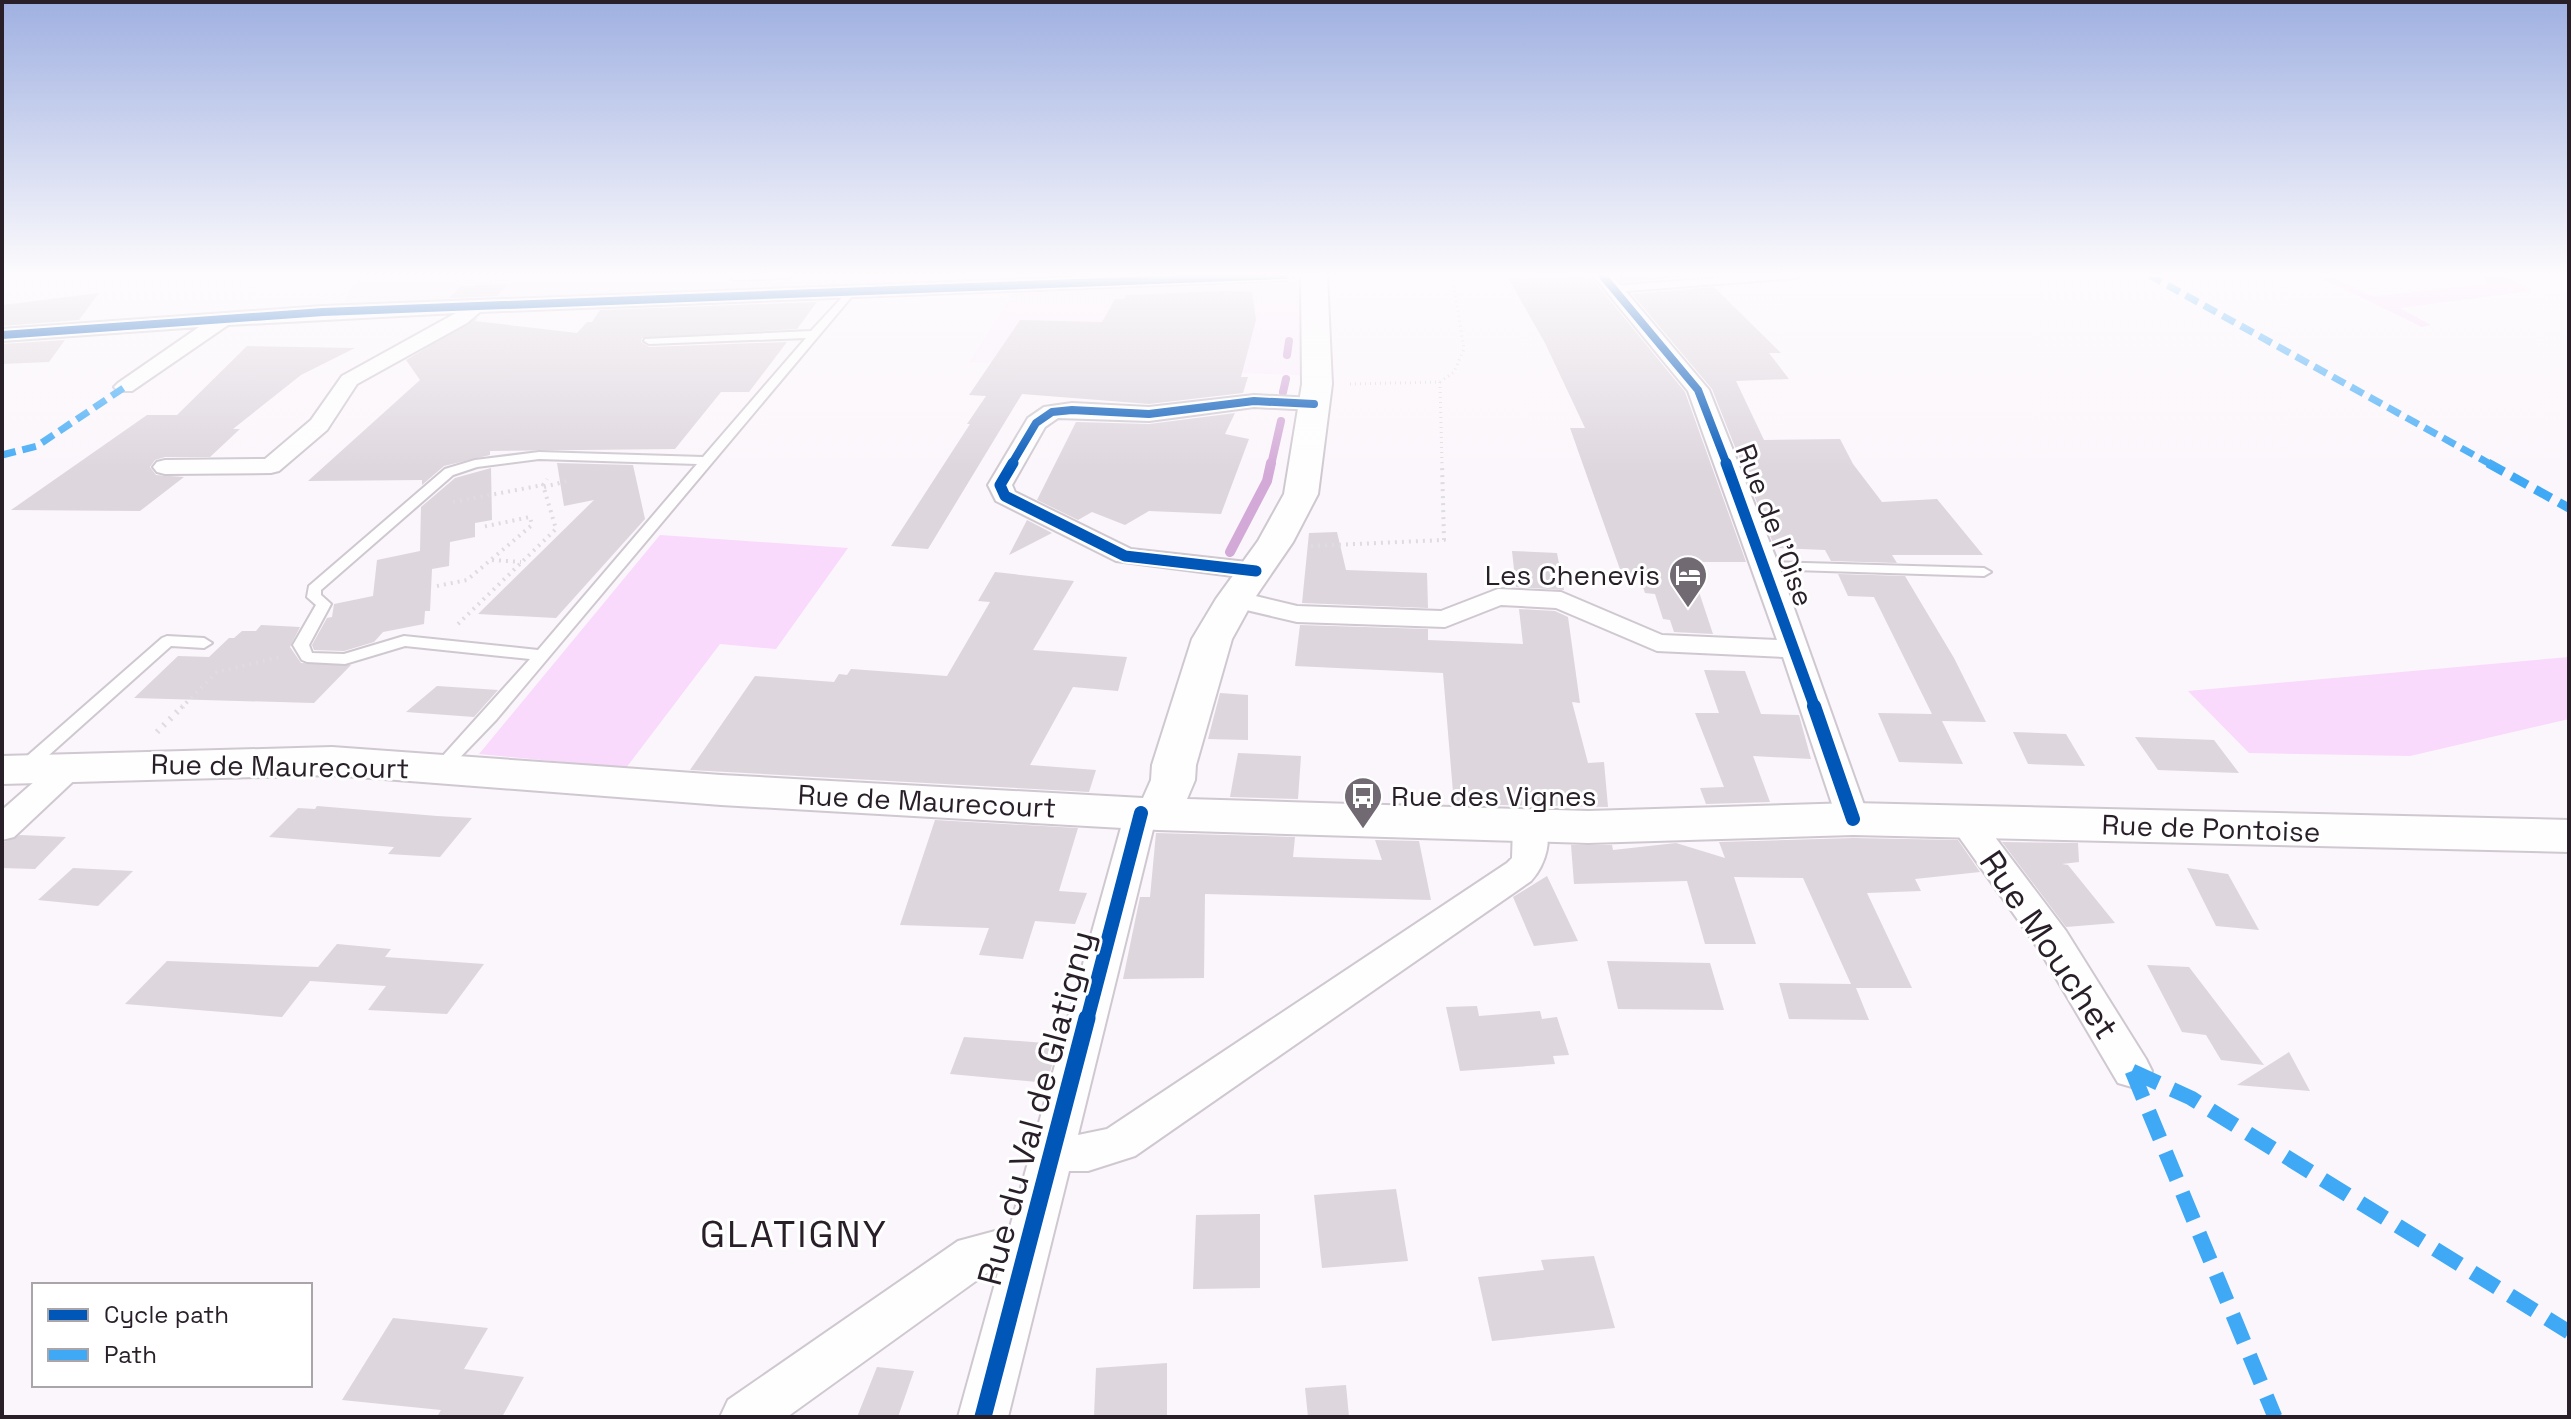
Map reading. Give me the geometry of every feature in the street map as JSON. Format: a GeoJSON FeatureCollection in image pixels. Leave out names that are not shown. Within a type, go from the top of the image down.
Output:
{"type":"FeatureCollection","features":[{"type":"Feature","properties":{"kind":"main road"},"geometry":{"type":"LineString","coordinates":[[1150,813],[1173,780],[1174,765],[1212,639],[1301,494],[1315,394],[1315,341]]}},
{"type":"Feature","properties":{"kind":"main road","name":"Rue de Maurecourt"},"geometry":{"type":"LineString","coordinates":[[12,770],[124,764],[332,761],[1150,813],[1530,825],[1676,826],[1853,819]]}},
{"type":"Feature","properties":{"kind":"main road","name":"Rue de Pontoise"},"geometry":{"type":"LineString","coordinates":[[1853,819],[2569,836]]}},
{"type":"Feature","properties":{"kind":"street"},"geometry":{"type":"LineString","coordinates":[[125,387],[191,341]]}},
{"type":"Feature","properties":{"kind":"street"},"geometry":{"type":"LineString","coordinates":[[165,467],[271,466],[319,425],[349,380],[420,341]]}},
{"type":"Feature","properties":{"kind":"street","name":"Rue de l'Oise"},"geometry":{"type":"LineString","coordinates":[[1657,341],[1698,390],[1766,566],[1853,819]]}},
{"type":"Feature","properties":{"kind":"street"},"geometry":{"type":"LineString","coordinates":[[1315,394],[1149,414],[1052,412],[1036,423],[1000,485],[1005,496],[1125,556],[1255,571],[1297,614],[1445,619],[1498,597],[1561,600],[1657,643],[1795,649]]}},
{"type":"Feature","properties":{"kind":"street"},"geometry":{"type":"LineString","coordinates":[[2,829],[71,766]]}},
{"type":"Feature","properties":{"kind":"street","name":"Rue du Val de Glatigny"},"geometry":{"type":"LineString","coordinates":[[983,1417],[1150,813]]}},
{"type":"Feature","properties":{"kind":"street","name":"Rue Mouchet"},"geometry":{"type":"LineString","coordinates":[[1964,820],[2053,941],[2132,1071]]}},
{"type":"Feature","properties":{"kind":"street"},"geometry":{"type":"LineString","coordinates":[[1054,1152],[1088,1153],[1120,1143],[1519,872],[1529,861],[1530,825]]}},
{"type":"Feature","properties":{"kind":"street"},"geometry":{"type":"LineString","coordinates":[[745,1417],[974,1256],[1002,1248],[1028,1248]]}},
{"type":"Feature","properties":{"kind":"lane"},"geometry":{"type":"LineString","coordinates":[[438,770],[490,716],[808,341]]}},
{"type":"Feature","properties":{"kind":"lane"},"geometry":{"type":"LineString","coordinates":[[539,655],[404,641],[345,659],[307,657],[301,645],[324,604],[314,597],[314,589],[449,472],[469,463],[512,457],[705,461]]}},
{"type":"Feature","properties":{"kind":"lane"},"geometry":{"type":"LineString","coordinates":[[1766,566],[1984,572]]}},
{"type":"Feature","properties":{"kind":"lane"},"geometry":{"type":"LineString","coordinates":[[12,770],[167,641],[204,643]]}},
{"type":"Feature","properties":{"kind":"path"},"geometry":{"type":"LineString","coordinates":[[1315,394],[1440,382],[1454,372],[1464,349],[1463,341]]}},
{"type":"Feature","properties":{"kind":"path"},"geometry":{"type":"LineString","coordinates":[[1255,571],[1301,547],[1444,540],[1440,382]]}},
{"type":"Feature","properties":{"kind":"path"},"geometry":{"type":"LineString","coordinates":[[403,512],[543,485],[562,457]]}},
{"type":"Feature","properties":{"kind":"path"},"geometry":{"type":"LineString","coordinates":[[447,646],[454,629],[556,529],[543,485]]}},
{"type":"Feature","properties":{"kind":"path"},"geometry":{"type":"LineString","coordinates":[[437,586],[467,580],[532,525],[530,517],[482,527]]}},
{"type":"Feature","properties":{"kind":"path"},"geometry":{"type":"LineString","coordinates":[[491,560],[521,562]]}},
{"type":"Feature","properties":{"kind":"path"},"geometry":{"type":"LineString","coordinates":[[124,764],[217,672],[304,651]]}},
{"type":"Feature","properties":{"kind":"shaded area"},"geometry":{"type":"Polygon","coordinates":[[[982,341],[1316,341],[1317,376],[969,362],[982,341]]]}},
{"type":"Feature","properties":{"kind":"shaded area"},"geometry":{"type":"Polygon","coordinates":[[[660,535],[848,548],[776,649],[720,644],[626,768],[479,754],[660,535]]]}},
{"type":"Feature","properties":{"kind":"shaded area"},"geometry":{"type":"Polygon","coordinates":[[[2569,657],[2569,719],[2410,756],[2249,753],[2188,691],[2569,657]]]}},
{"type":"Feature","properties":{"kind":"building"},"geometry":{"type":"Polygon","coordinates":[[[64,341],[49,362],[2,364],[2,344],[64,341]]]}},
{"type":"Feature","properties":{"kind":"building"},"geometry":{"type":"Polygon","coordinates":[[[437,341],[641,341],[649,347],[787,342],[749,392],[721,392],[675,449],[490,451],[490,455],[444,466],[422,485],[422,480],[308,481],[420,380],[406,360],[437,341]]]}},
{"type":"Feature","properties":{"kind":"building"},"geometry":{"type":"Polygon","coordinates":[[[1006,341],[1250,341],[1241,377],[1248,377],[1243,393],[1149,404],[1022,394],[928,549],[891,546],[986,396],[969,395],[1006,341]]]}},
{"type":"Feature","properties":{"kind":"building"},"geometry":{"type":"Polygon","coordinates":[[[1643,341],[1685,392],[1746,562],[1689,562],[1713,634],[1674,632],[1670,620],[1663,619],[1655,594],[1645,593],[1639,575],[1622,575],[1570,428],[1585,428],[1545,343],[1643,341]]]}},
{"type":"Feature","properties":{"kind":"building"},"geometry":{"type":"Polygon","coordinates":[[[1672,341],[1769,341],[1781,353],[1769,353],[1789,379],[1736,381],[1764,440],[1840,439],[1853,464],[1882,502],[1937,499],[1983,555],[1892,555],[1897,563],[1831,561],[1825,550],[1775,548],[1712,389],[1672,341]]]}},
{"type":"Feature","properties":{"kind":"building"},"geometry":{"type":"Polygon","coordinates":[[[247,346],[355,348],[301,375],[233,429],[240,429],[210,457],[165,457],[155,460],[150,467],[156,475],[184,477],[140,511],[11,510],[147,415],[177,415],[247,346]]]}},
{"type":"Feature","properties":{"kind":"building"},"geometry":{"type":"Polygon","coordinates":[[[1235,413],[1225,434],[1249,439],[1221,514],[1149,511],[1125,525],[1092,512],[1078,520],[1037,500],[1076,422],[1149,424],[1235,413]]]}},
{"type":"Feature","properties":{"kind":"building"},"geometry":{"type":"Polygon","coordinates":[[[557,463],[633,465],[645,519],[556,618],[478,614],[594,500],[564,506],[557,463]]]}},
{"type":"Feature","properties":{"kind":"building"},"geometry":{"type":"Polygon","coordinates":[[[491,468],[492,520],[475,523],[475,537],[450,542],[449,566],[432,569],[430,611],[425,611],[424,624],[383,632],[374,642],[344,651],[314,650],[312,645],[327,618],[332,617],[334,604],[373,596],[377,560],[420,551],[421,507],[455,478],[491,468]]]}},
{"type":"Feature","properties":{"kind":"building"},"geometry":{"type":"Polygon","coordinates":[[[1027,520],[1052,533],[1009,555],[1027,520]]]}},
{"type":"Feature","properties":{"kind":"building"},"geometry":{"type":"Polygon","coordinates":[[[1337,532],[1346,570],[1427,573],[1428,608],[1302,603],[1309,533],[1337,532]]]}},
{"type":"Feature","properties":{"kind":"building"},"geometry":{"type":"Polygon","coordinates":[[[1512,551],[1557,553],[1564,590],[1516,587],[1512,551]]]}},
{"type":"Feature","properties":{"kind":"building"},"geometry":{"type":"Polygon","coordinates":[[[995,572],[1074,581],[1033,650],[1127,657],[1118,691],[1073,687],[1030,765],[1096,770],[1089,792],[690,770],[755,676],[834,682],[839,674],[847,675],[851,669],[947,676],[990,602],[978,601],[995,572]]]}},
{"type":"Feature","properties":{"kind":"building"},"geometry":{"type":"Polygon","coordinates":[[[1838,574],[1905,576],[1954,658],[1986,722],[1942,721],[1963,764],[1899,762],[1878,713],[1932,714],[1874,597],[1848,596],[1838,574]]]}},
{"type":"Feature","properties":{"kind":"building"},"geometry":{"type":"Polygon","coordinates":[[[1519,609],[1555,611],[1568,617],[1580,703],[1572,702],[1588,763],[1604,762],[1608,807],[1454,804],[1443,673],[1295,666],[1300,625],[1428,629],[1428,640],[1523,644],[1519,609]]]}},
{"type":"Feature","properties":{"kind":"building"},"geometry":{"type":"Polygon","coordinates":[[[261,625],[300,627],[290,647],[301,663],[351,665],[314,703],[134,698],[178,656],[209,657],[229,638],[242,631],[256,631],[261,625]]]}},
{"type":"Feature","properties":{"kind":"building"},"geometry":{"type":"Polygon","coordinates":[[[1704,670],[1745,671],[1761,714],[1799,715],[1811,759],[1753,756],[1770,802],[1706,804],[1700,788],[1724,787],[1695,713],[1719,713],[1704,670]]]}},
{"type":"Feature","properties":{"kind":"building"},"geometry":{"type":"Polygon","coordinates":[[[437,686],[498,690],[474,717],[406,712],[437,686]]]}},
{"type":"Feature","properties":{"kind":"building"},"geometry":{"type":"Polygon","coordinates":[[[1220,693],[1248,695],[1248,740],[1208,739],[1220,693]]]}},
{"type":"Feature","properties":{"kind":"building"},"geometry":{"type":"Polygon","coordinates":[[[2013,732],[2066,734],[2085,766],[2028,764],[2013,732]]]}},
{"type":"Feature","properties":{"kind":"building"},"geometry":{"type":"Polygon","coordinates":[[[2135,737],[2214,740],[2239,773],[2158,770],[2135,737]]]}},
{"type":"Feature","properties":{"kind":"building"},"geometry":{"type":"Polygon","coordinates":[[[1238,753],[1301,756],[1298,799],[1230,797],[1238,753]]]}},
{"type":"Feature","properties":{"kind":"building"},"geometry":{"type":"Polygon","coordinates":[[[317,806],[472,818],[440,857],[388,854],[394,847],[269,837],[298,808],[315,809],[317,806]]]}},
{"type":"Feature","properties":{"kind":"building"},"geometry":{"type":"Polygon","coordinates":[[[935,820],[1078,828],[1059,891],[1087,893],[1075,924],[1035,921],[1023,959],[979,955],[989,928],[900,925],[935,820]]]}},
{"type":"Feature","properties":{"kind":"building"},"geometry":{"type":"Polygon","coordinates":[[[1156,833],[1295,837],[1293,857],[1382,860],[1375,840],[1419,841],[1431,900],[1205,894],[1204,978],[1123,979],[1140,897],[1150,897],[1156,833]]]}},
{"type":"Feature","properties":{"kind":"building"},"geometry":{"type":"Polygon","coordinates":[[[20,835],[66,837],[35,869],[2,868],[2,843],[20,835]]]}},
{"type":"Feature","properties":{"kind":"building"},"geometry":{"type":"Polygon","coordinates":[[[1853,838],[1958,840],[1980,872],[1915,879],[1921,891],[1867,893],[1912,988],[1856,988],[1869,1020],[1789,1019],[1779,983],[1851,984],[1803,878],[1734,877],[1756,944],[1705,944],[1687,881],[1574,884],[1571,845],[1612,845],[1613,850],[1676,843],[1725,858],[1719,842],[1853,838]]]}},
{"type":"Feature","properties":{"kind":"building"},"geometry":{"type":"Polygon","coordinates":[[[2002,842],[2078,843],[2079,862],[2062,864],[2068,865],[2115,923],[2066,927],[2002,842]]]}},
{"type":"Feature","properties":{"kind":"building"},"geometry":{"type":"Polygon","coordinates":[[[73,868],[133,871],[98,906],[38,900],[73,868]]]}},
{"type":"Feature","properties":{"kind":"building"},"geometry":{"type":"Polygon","coordinates":[[[2187,868],[2228,874],[2259,930],[2216,926],[2187,868]]]}},
{"type":"Feature","properties":{"kind":"building"},"geometry":{"type":"Polygon","coordinates":[[[1547,876],[1578,941],[1534,946],[1513,897],[1547,876]]]}},
{"type":"Feature","properties":{"kind":"building"},"geometry":{"type":"Polygon","coordinates":[[[337,944],[391,949],[385,957],[484,964],[447,1014],[368,1010],[386,986],[310,981],[282,1017],[125,1004],[167,961],[318,967],[337,944]]]}},
{"type":"Feature","properties":{"kind":"building"},"geometry":{"type":"Polygon","coordinates":[[[1607,961],[1710,963],[1724,1010],[1618,1009],[1607,961]]]}},
{"type":"Feature","properties":{"kind":"building"},"geometry":{"type":"Polygon","coordinates":[[[2147,965],[2189,967],[2264,1065],[2221,1060],[2206,1035],[2182,1032],[2147,965]]]}},
{"type":"Feature","properties":{"kind":"building"},"geometry":{"type":"Polygon","coordinates":[[[1477,1006],[1479,1016],[1540,1011],[1542,1019],[1557,1017],[1569,1055],[1553,1056],[1555,1064],[1460,1071],[1446,1007],[1477,1006]]]}},
{"type":"Feature","properties":{"kind":"building"},"geometry":{"type":"Polygon","coordinates":[[[964,1037],[1058,1044],[1047,1083],[950,1074],[964,1037]]]}},
{"type":"Feature","properties":{"kind":"building"},"geometry":{"type":"Polygon","coordinates":[[[2289,1052],[2310,1091],[2237,1085],[2289,1052]]]}},
{"type":"Feature","properties":{"kind":"building"},"geometry":{"type":"Polygon","coordinates":[[[1396,1189],[1408,1261],[1322,1268],[1314,1195],[1396,1189]]]}},
{"type":"Feature","properties":{"kind":"building"},"geometry":{"type":"Polygon","coordinates":[[[1260,1214],[1260,1288],[1193,1289],[1196,1215],[1260,1214]]]}},
{"type":"Feature","properties":{"kind":"building"},"geometry":{"type":"Polygon","coordinates":[[[1594,1256],[1615,1328],[1492,1341],[1478,1277],[1544,1270],[1541,1260],[1594,1256]]]}},
{"type":"Feature","properties":{"kind":"building"},"geometry":{"type":"Polygon","coordinates":[[[393,1318],[488,1328],[464,1369],[524,1377],[502,1417],[437,1417],[441,1410],[342,1400],[393,1318]]]}},
{"type":"Feature","properties":{"kind":"building"},"geometry":{"type":"Polygon","coordinates":[[[1167,1363],[1167,1417],[1094,1417],[1096,1368],[1167,1363]]]}},
{"type":"Feature","properties":{"kind":"building"},"geometry":{"type":"Polygon","coordinates":[[[877,1367],[914,1371],[898,1417],[857,1417],[877,1367]]]}},
{"type":"Feature","properties":{"kind":"building"},"geometry":{"type":"Polygon","coordinates":[[[1346,1385],[1349,1417],[1308,1417],[1305,1388],[1346,1385]]]}},
{"type":"Feature","properties":{"kind":"waterway"},"geometry":{"type":"LineString","coordinates":[[1287,355],[1289,341]]}},
{"type":"Feature","properties":{"kind":"waterway"},"geometry":{"type":"LineString","coordinates":[[1283,392],[1286,379]]}},
{"type":"Feature","properties":{"kind":"waterway"},"geometry":{"type":"LineString","coordinates":[[1271,465],[1281,421]]}},
{"type":"Feature","properties":{"kind":"waterway"},"geometry":{"type":"LineString","coordinates":[[1230,552],[1267,481],[1271,463]]}},
{"type":"Feature","properties":{"kind":"marked path"},"geometry":{"type":"LineString","coordinates":[[2268,341],[2569,508]]}},
{"type":"Feature","properties":{"kind":"marked path"},"geometry":{"type":"LineString","coordinates":[[2,455],[37,446],[125,387]]}},
{"type":"Feature","properties":{"kind":"marked path"},"geometry":{"type":"LineString","coordinates":[[2132,1071],[2191,1098],[2569,1332]]}},
{"type":"Feature","properties":{"kind":"marked path"},"geometry":{"type":"LineString","coordinates":[[2132,1071],[2275,1417]]}},
{"type":"Feature","properties":{"kind":"cycle path"},"geometry":{"type":"LineString","coordinates":[[1657,341],[1698,390],[1766,566],[1853,819]]}},
{"type":"Feature","properties":{"kind":"cycle path"},"geometry":{"type":"LineString","coordinates":[[1256,571],[1125,556],[1005,496],[1000,485],[1036,423],[1052,412],[1072,410],[1149,414],[1254,401],[1314,404]]}},
{"type":"Feature","properties":{"kind":"cycle path"},"geometry":{"type":"LineString","coordinates":[[983,1417],[1141,813]]}},
{"type":"Feature","properties":{"kind":"place","name":"Les Chenevis"},"geometry":{"type":"Point","coordinates":[1688,609]}},
{"type":"Feature","properties":{"kind":"place","name":"Rue des Vignes"},"geometry":{"type":"Point","coordinates":[1363,830]}},
{"type":"Feature","properties":{"kind":"district","name":"GLATIGNY"},"geometry":{"type":"Point","coordinates":[794,1234]}}]}
